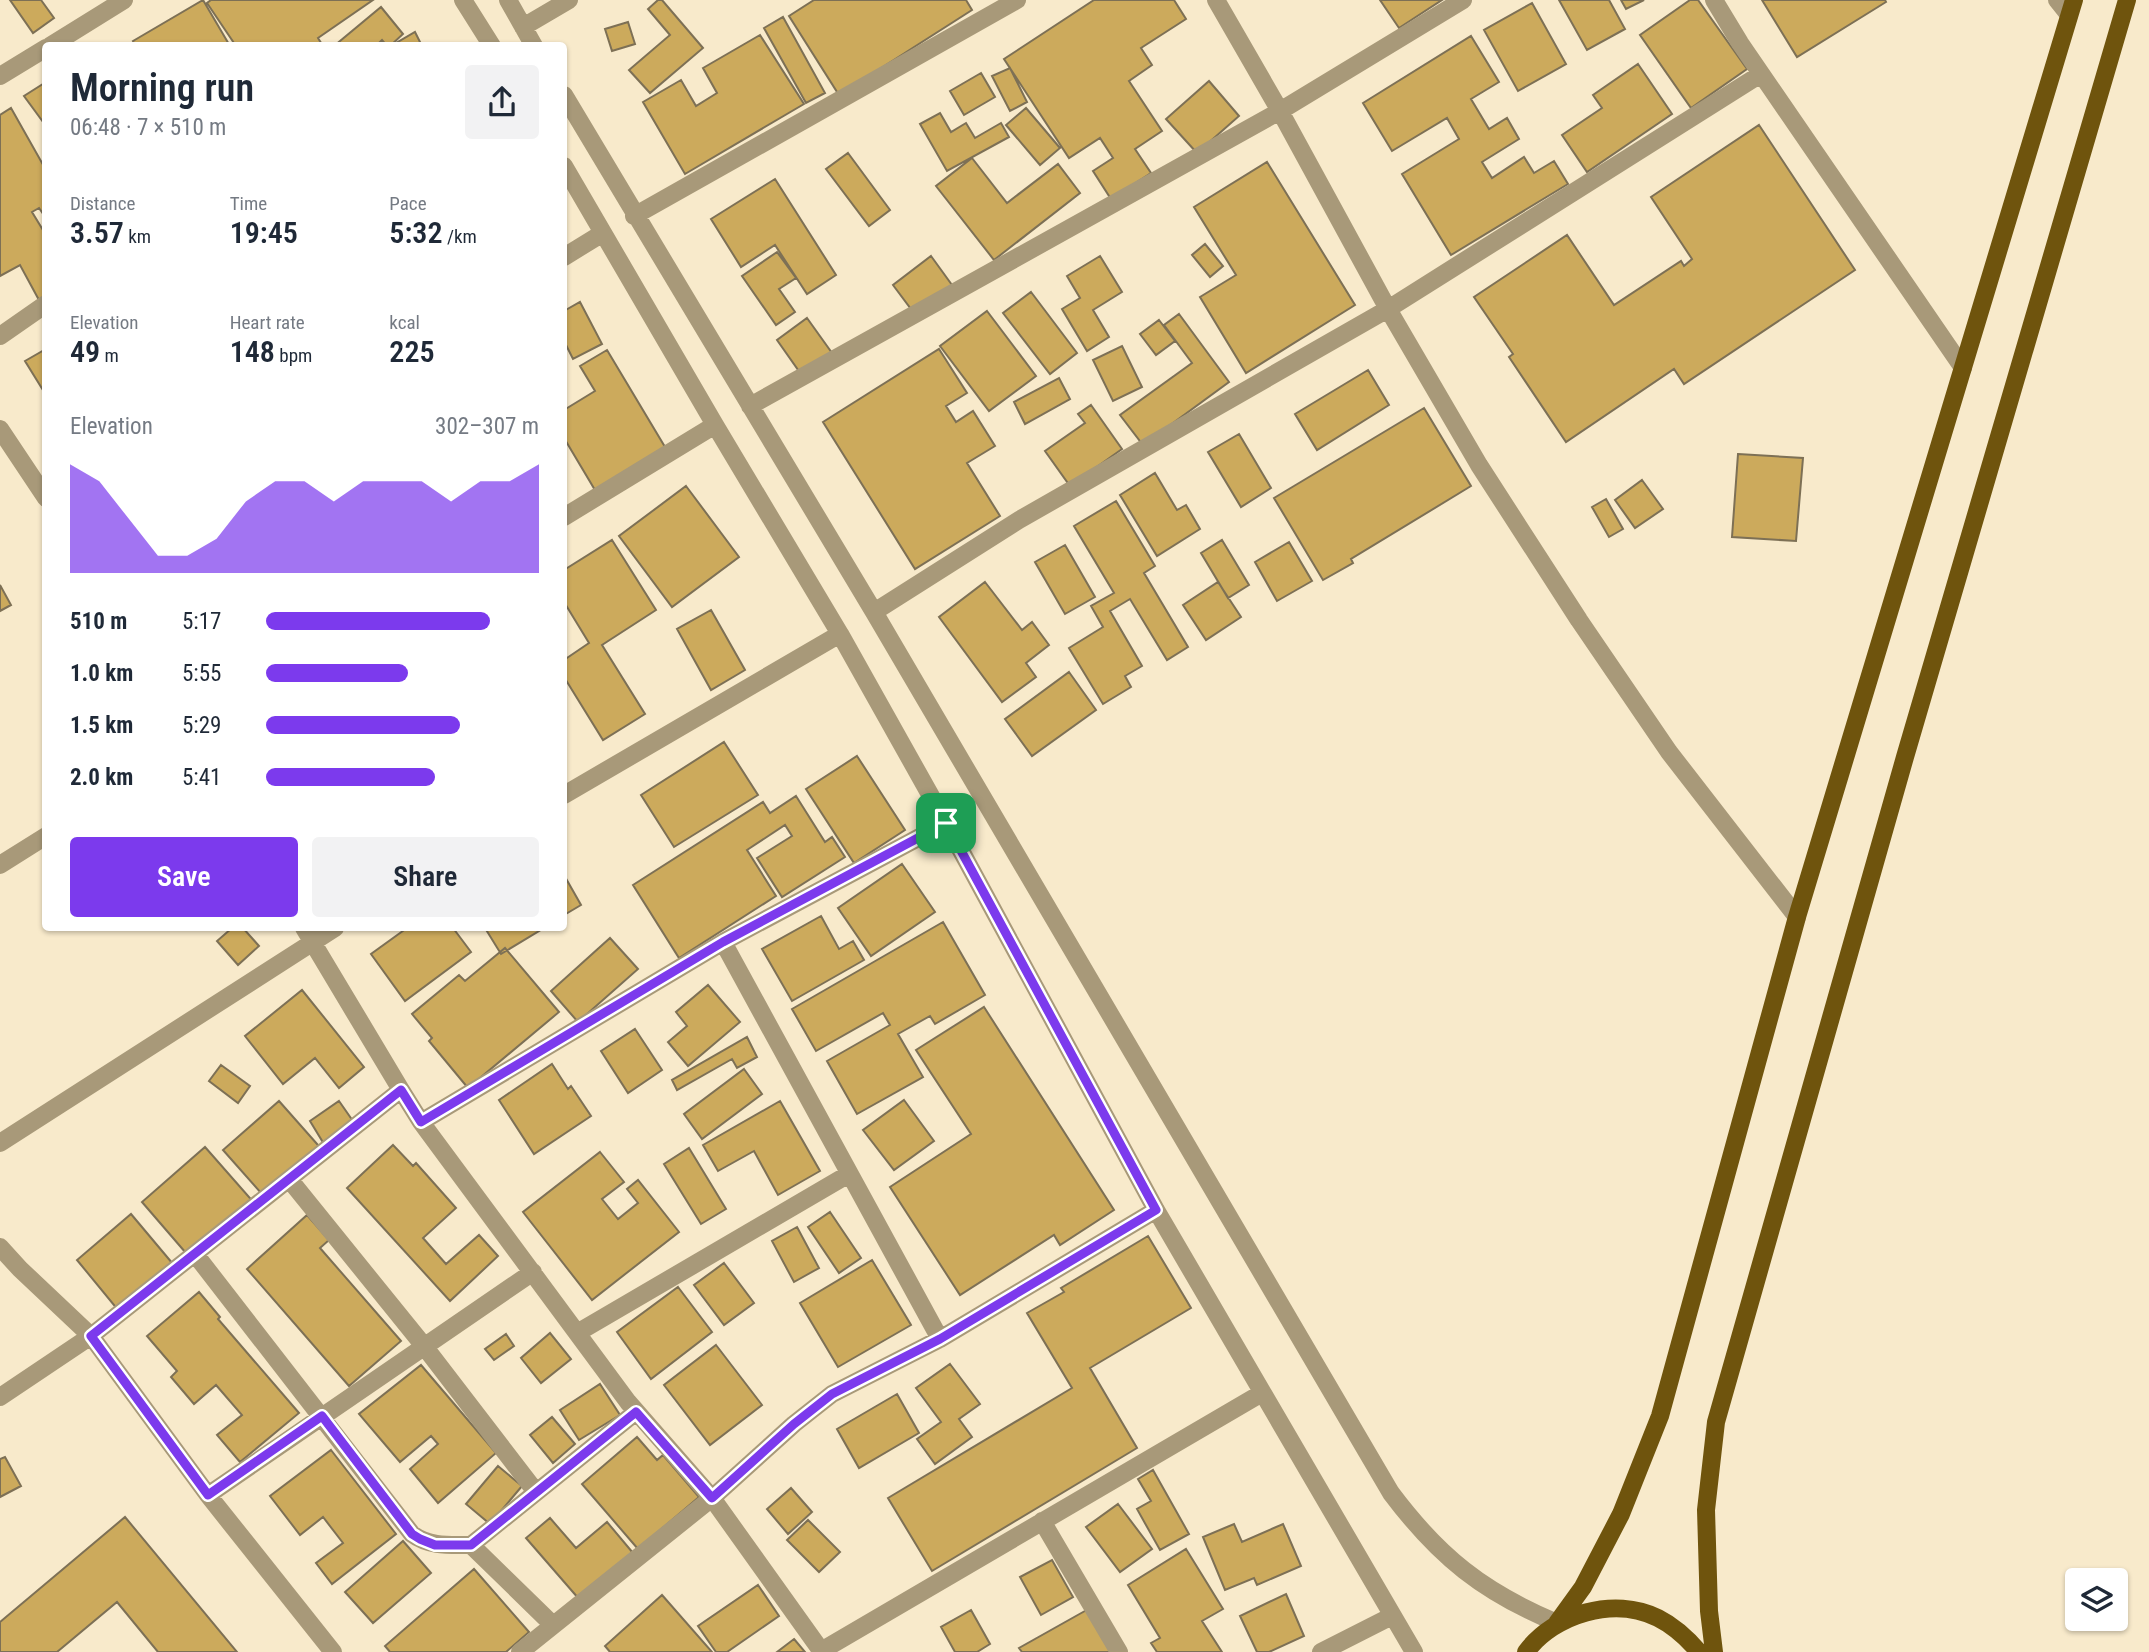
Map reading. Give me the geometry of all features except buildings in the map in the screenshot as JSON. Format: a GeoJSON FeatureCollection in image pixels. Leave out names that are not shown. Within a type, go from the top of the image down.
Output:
{"type":"FeatureCollection","features":[{"type":"Feature","properties":{"kind":"main road"},"geometry":{"type":"LineString","coordinates":[[1714,1652],[1709,1611],[1706,1510],[1716,1422],[1905,757],[2127,0]]}},
{"type":"Feature","properties":{"kind":"main road"},"geometry":{"type":"LineString","coordinates":[[1526,1652],[1534,1641],[1557,1623],[1583,1587],[1621,1514],[1660,1416],[1797,917],[2072,8]]}},
{"type":"Feature","properties":{"kind":"main road"},"geometry":{"type":"LineString","coordinates":[[1557,1623],[1589,1611],[1623,1609],[1656,1617],[1684,1635],[1699,1652]]}},
{"type":"Feature","properties":{"kind":"street"},"geometry":{"type":"LineString","coordinates":[[56,42],[124,0]]}},
{"type":"Feature","properties":{"kind":"street"},"geometry":{"type":"LineString","coordinates":[[463,0],[490,42]]}},
{"type":"Feature","properties":{"kind":"street"},"geometry":{"type":"LineString","coordinates":[[508,0],[532,42]]}},
{"type":"Feature","properties":{"kind":"street"},"geometry":{"type":"LineString","coordinates":[[523,27],[569,0]]}},
{"type":"Feature","properties":{"kind":"street"},"geometry":{"type":"LineString","coordinates":[[634,216],[1017,0]]}},
{"type":"Feature","properties":{"kind":"street"},"geometry":{"type":"LineString","coordinates":[[1216,0],[1388,309],[1479,465],[1579,620],[1669,752],[1797,917]]}},
{"type":"Feature","properties":{"kind":"street"},"geometry":{"type":"LineString","coordinates":[[750,406],[1280,111],[1463,0]]}},
{"type":"Feature","properties":{"kind":"street"},"geometry":{"type":"LineString","coordinates":[[1714,0],[1761,74],[1963,369]]}},
{"type":"Feature","properties":{"kind":"street"},"geometry":{"type":"LineString","coordinates":[[2057,0],[2072,8]]}},
{"type":"Feature","properties":{"kind":"street"},"geometry":{"type":"LineString","coordinates":[[0,76],[42,51]]}},
{"type":"Feature","properties":{"kind":"street"},"geometry":{"type":"LineString","coordinates":[[874,612],[1019,520],[1388,309],[1761,74]]}},
{"type":"Feature","properties":{"kind":"street"},"geometry":{"type":"LineString","coordinates":[[567,100],[634,216],[874,612],[1391,1493],[1428,1539],[1464,1571],[1493,1592],[1557,1623]]}},
{"type":"Feature","properties":{"kind":"street"},"geometry":{"type":"LineString","coordinates":[[567,171],[840,634],[1156,1210],[1415,1652]]}},
{"type":"Feature","properties":{"kind":"street"},"geometry":{"type":"LineString","coordinates":[[567,255],[603,233]]}},
{"type":"Feature","properties":{"kind":"street"},"geometry":{"type":"LineString","coordinates":[[0,336],[42,307]]}},
{"type":"Feature","properties":{"kind":"street"},"geometry":{"type":"LineString","coordinates":[[567,515],[715,425]]}},
{"type":"Feature","properties":{"kind":"street"},"geometry":{"type":"LineString","coordinates":[[0,429],[42,492]]}},
{"type":"Feature","properties":{"kind":"street"},"geometry":{"type":"LineString","coordinates":[[567,793],[840,634]]}},
{"type":"Feature","properties":{"kind":"street"},"geometry":{"type":"LineString","coordinates":[[421,1122],[723,942],[946,823]]}},
{"type":"Feature","properties":{"kind":"street"},"geometry":{"type":"LineString","coordinates":[[0,865],[42,839]]}},
{"type":"Feature","properties":{"kind":"street"},"geometry":{"type":"LineString","coordinates":[[0,1143],[308,934],[421,1122],[636,1412],[712,1498],[821,1651],[1262,1393]]}},
{"type":"Feature","properties":{"kind":"street"},"geometry":{"type":"LineString","coordinates":[[723,942],[940,1339]]}},
{"type":"Feature","properties":{"kind":"street"},"geometry":{"type":"LineString","coordinates":[[0,1397],[91,1336],[401,1090]]}},
{"type":"Feature","properties":{"kind":"street"},"geometry":{"type":"LineString","coordinates":[[577,1333],[849,1174]]}},
{"type":"Feature","properties":{"kind":"street"},"geometry":{"type":"LineString","coordinates":[[289,1179],[424,1346],[536,1492]]}},
{"type":"Feature","properties":{"kind":"street"},"geometry":{"type":"LineString","coordinates":[[520,1652],[712,1498],[794,1424],[832,1394],[940,1339],[1156,1210]]}},
{"type":"Feature","properties":{"kind":"street"},"geometry":{"type":"LineString","coordinates":[[0,1247],[91,1336],[208,1495],[333,1652]]}},
{"type":"Feature","properties":{"kind":"street"},"geometry":{"type":"LineString","coordinates":[[195,1254],[412,1534],[435,1545],[471,1545],[636,1412]]}},
{"type":"Feature","properties":{"kind":"street"},"geometry":{"type":"LineString","coordinates":[[208,1495],[533,1272]]}},
{"type":"Feature","properties":{"kind":"street"},"geometry":{"type":"LineString","coordinates":[[1042,1521],[1119,1652]]}},
{"type":"Feature","properties":{"kind":"street"},"geometry":{"type":"LineString","coordinates":[[471,1545],[553,1625]]}},
{"type":"Feature","properties":{"kind":"street"},"geometry":{"type":"LineString","coordinates":[[1321,1652],[1392,1616]]}},
{"type":"Feature","properties":{"kind":"route"},"geometry":{"type":"LineString","coordinates":[[946,823],[1156,1210],[940,1339],[832,1394],[794,1424],[712,1498],[636,1412],[471,1545],[435,1545],[412,1534],[322,1416],[208,1495],[91,1336],[401,1090],[421,1122],[723,942],[946,823]]}}]}
